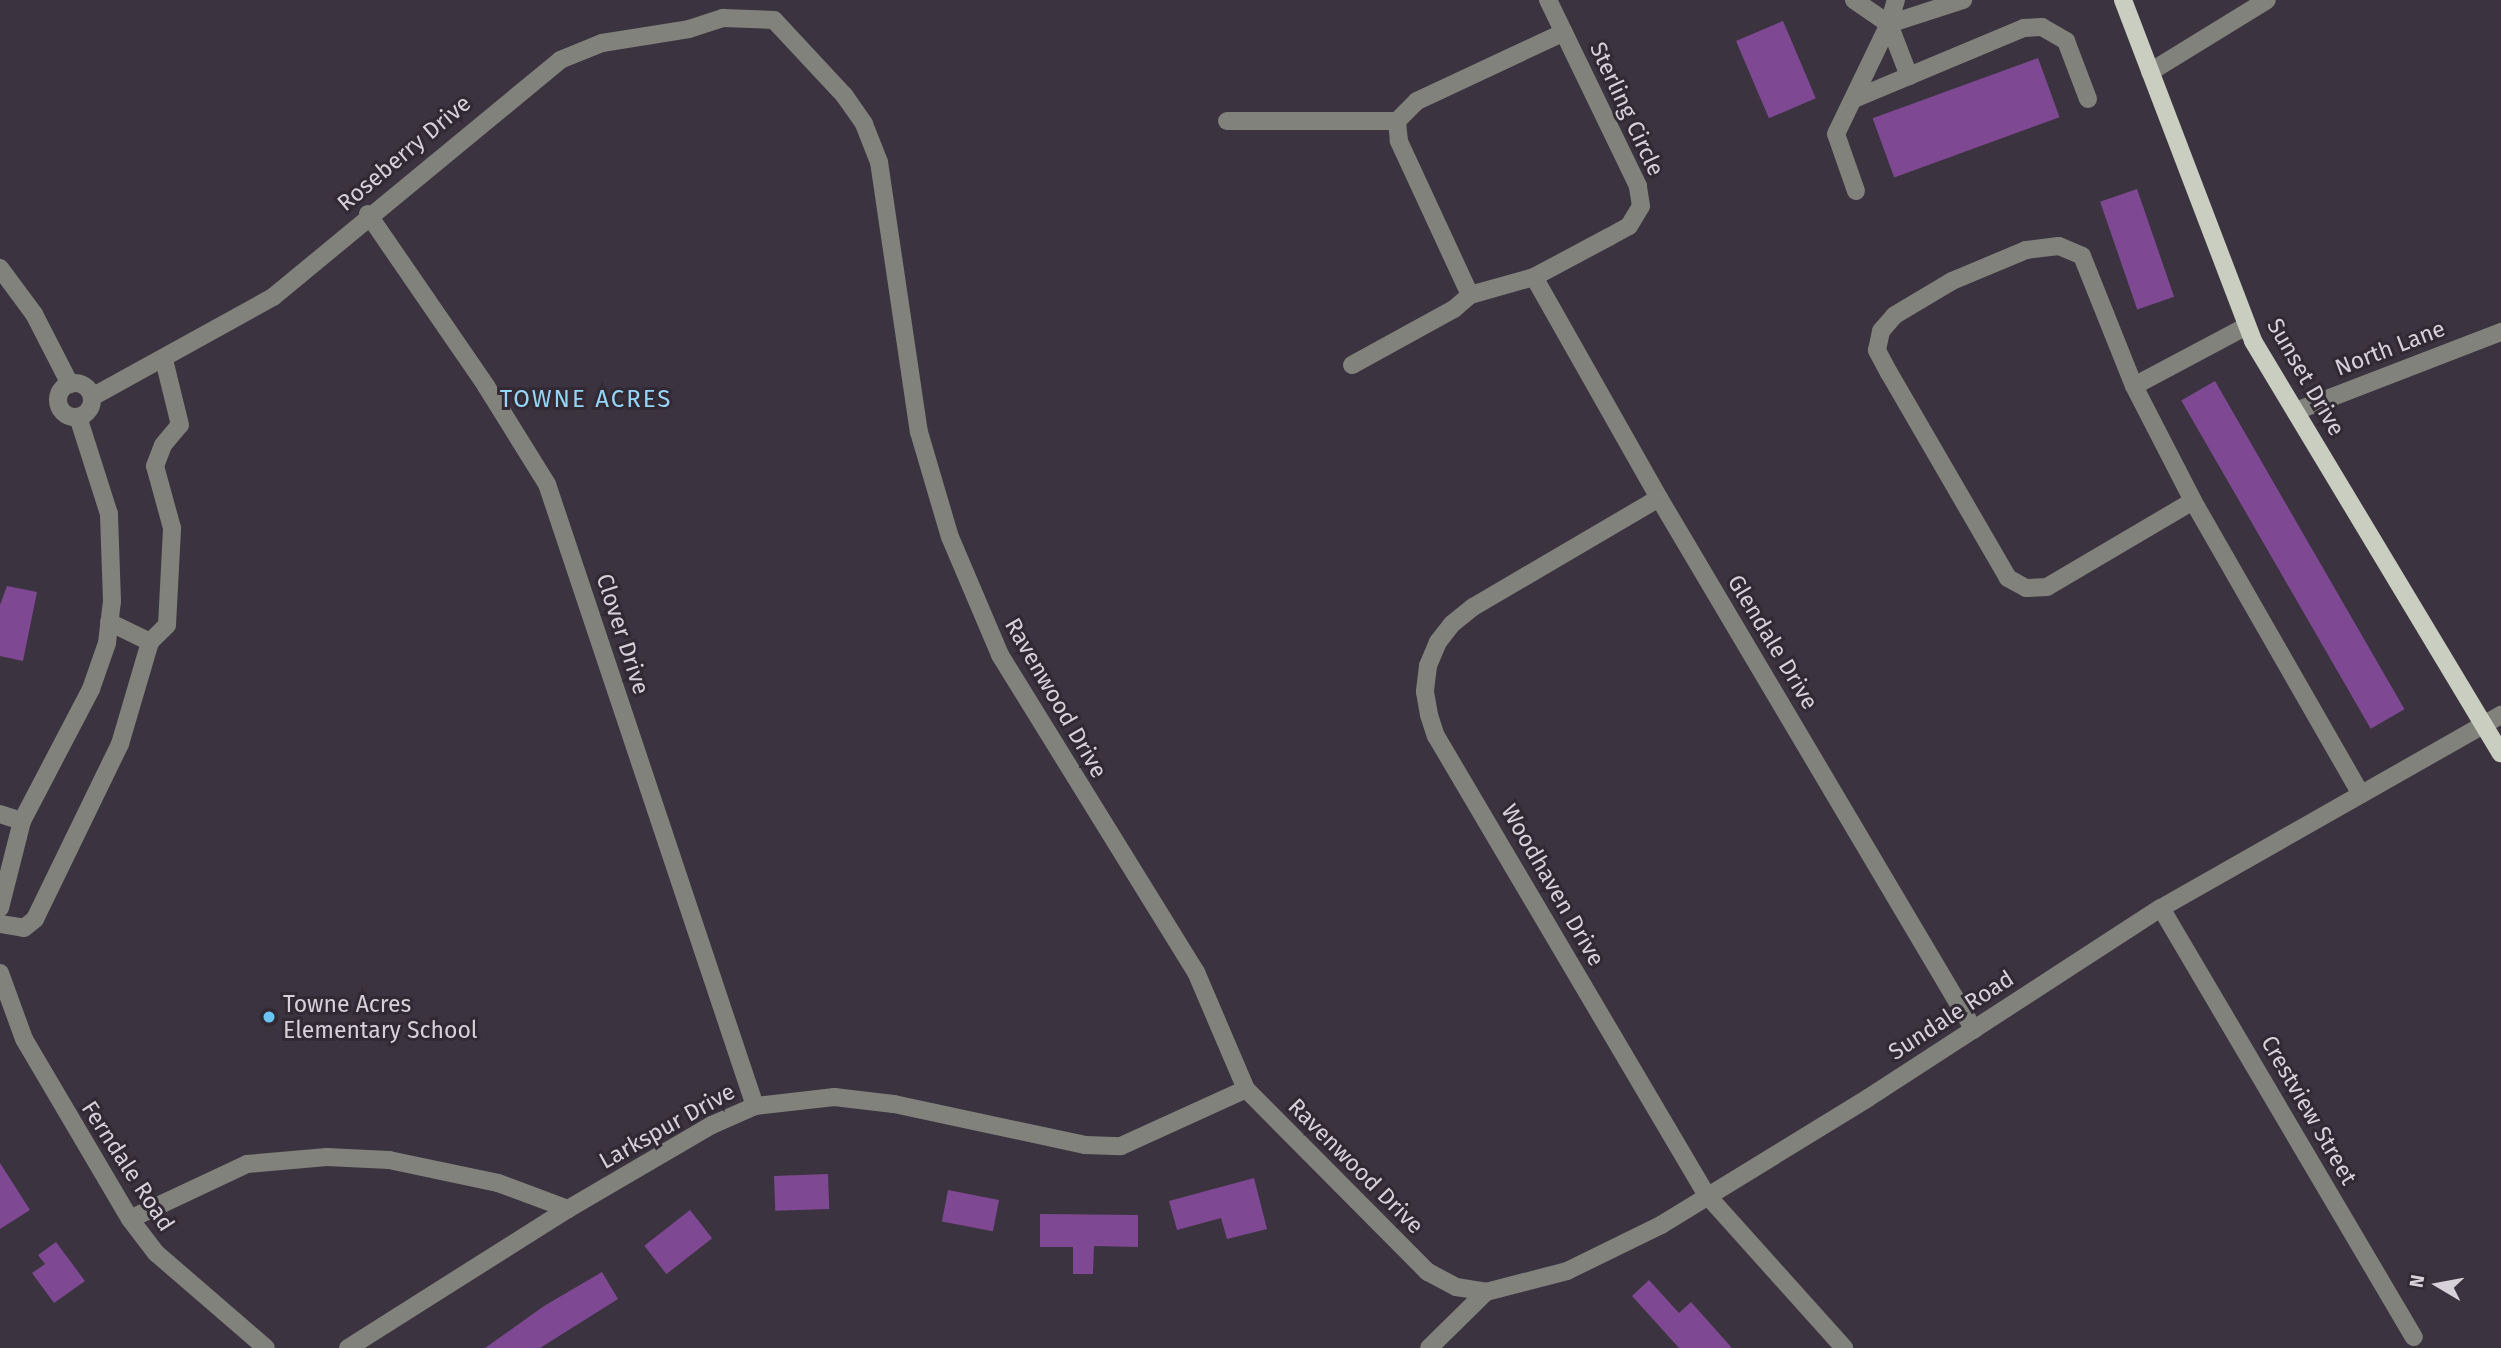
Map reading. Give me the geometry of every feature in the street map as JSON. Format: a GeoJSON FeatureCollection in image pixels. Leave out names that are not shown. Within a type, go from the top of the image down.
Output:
{"type":"FeatureCollection","features":[{"type":"Feature","properties":{"kind":"main road","name":"Sunset Drive"},"geometry":{"type":"LineString","coordinates":[[2123,0],[2247,326],[2501,753]]}},
{"type":"Feature","properties":{"kind":"street"},"geometry":{"type":"LineString","coordinates":[[1548,0],[1564,32]]}},
{"type":"Feature","properties":{"kind":"street"},"geometry":{"type":"LineString","coordinates":[[1854,0],[1889,24],[1909,76]]}},
{"type":"Feature","properties":{"kind":"street"},"geometry":{"type":"LineString","coordinates":[[1856,191],[1836,134],[1889,24],[1896,0]]}},
{"type":"Feature","properties":{"kind":"street"},"geometry":{"type":"LineString","coordinates":[[1889,24],[1963,0]]}},
{"type":"Feature","properties":{"kind":"street"},"geometry":{"type":"LineString","coordinates":[[2150,72],[2267,0]]}},
{"type":"Feature","properties":{"kind":"street","name":"Roseberry Drive"},"geometry":{"type":"LineString","coordinates":[[92,397],[164,360],[273,297],[368,214],[559,60],[602,43],[689,29],[723,18],[774,20]]}},
{"type":"Feature","properties":{"kind":"street","name":"Ravenwood Drive"},"geometry":{"type":"LineString","coordinates":[[774,20],[844,96],[864,124],[879,162],[919,432],[950,537],[982,620],[1019,689],[1196,972],[1246,1090],[1428,1272],[1456,1287],[1486,1292]]}},
{"type":"Feature","properties":{"kind":"street"},"geometry":{"type":"LineString","coordinates":[[1854,99],[2024,27],[2042,27],[2066,41],[2088,99]]}},
{"type":"Feature","properties":{"kind":"street","name":"Sterling Circle"},"geometry":{"type":"LineString","coordinates":[[1396,121],[1417,101],[1564,32],[1637,186],[1641,206],[1629,226],[1534,277]]}},
{"type":"Feature","properties":{"kind":"street"},"geometry":{"type":"LineString","coordinates":[[1227,121],[1396,121],[1399,141],[1470,295]]}},
{"type":"Feature","properties":{"kind":"street","name":"Clover Drive"},"geometry":{"type":"LineString","coordinates":[[368,214],[486,386],[547,484],[755,1106]]}},
{"type":"Feature","properties":{"kind":"street"},"geometry":{"type":"LineString","coordinates":[[2193,501],[2047,587],[2026,588],[2008,579],[1877,350],[1881,331],[1895,315],[1952,282],[2026,250],[2059,246],[2082,256],[2134,386],[2193,501],[2361,794]]}},
{"type":"Feature","properties":{"kind":"street"},"geometry":{"type":"LineString","coordinates":[[0,268],[34,314],[69,384]]}},
{"type":"Feature","properties":{"kind":"street"},"geometry":{"type":"LineString","coordinates":[[1352,365],[1454,309],[1470,295],[1534,277]]}},
{"type":"Feature","properties":{"kind":"street","name":"Glendale Drive"},"geometry":{"type":"LineString","coordinates":[[1534,277],[1659,499],[1974,1030]]}},
{"type":"Feature","properties":{"kind":"street"},"geometry":{"type":"LineString","coordinates":[[2134,386],[2247,326]]}},
{"type":"Feature","properties":{"kind":"street","name":"North Lane"},"geometry":{"type":"LineString","coordinates":[[2296,411],[2501,332]]}},
{"type":"Feature","properties":{"kind":"street"},"geometry":{"type":"LineString","coordinates":[[0,924],[24,928],[35,919],[120,744],[150,642],[167,625],[172,528],[155,466],[163,445],[180,425],[164,360]]}},
{"type":"Feature","properties":{"kind":"street"},"geometry":{"type":"LineString","coordinates":[[69,384],[82,384],[92,397],[91,407],[78,417],[63,413],[58,402],[60,391],[69,384]]}},
{"type":"Feature","properties":{"kind":"street"},"geometry":{"type":"LineString","coordinates":[[0,908],[22,821],[91,689],[109,622],[109,514],[78,417]]}},
{"type":"Feature","properties":{"kind":"street","name":"Woodhaven Drive"},"geometry":{"type":"LineString","coordinates":[[1659,499],[1473,607],[1438,642],[1425,692],[1436,736],[1706,1194],[1844,1348]]}},
{"type":"Feature","properties":{"kind":"street"},"geometry":{"type":"LineString","coordinates":[[109,622],[150,642]]}},
{"type":"Feature","properties":{"kind":"street","name":"Sundale Road"},"geometry":{"type":"LineString","coordinates":[[1429,1348],[1486,1292],[1567,1271],[1661,1225],[1706,1194],[1974,1030],[2161,908],[2501,715]]}},
{"type":"Feature","properties":{"kind":"street"},"geometry":{"type":"LineString","coordinates":[[0,814],[22,821]]}},
{"type":"Feature","properties":{"kind":"street","name":"Crestview Street"},"geometry":{"type":"LineString","coordinates":[[2161,908],[2414,1337]]}},
{"type":"Feature","properties":{"kind":"street","name":"Ferndale Road"},"geometry":{"type":"LineString","coordinates":[[0,973],[24,1039],[130,1219],[156,1253],[266,1348]]}},
{"type":"Feature","properties":{"kind":"street","name":"Larkspur Drive"},"geometry":{"type":"LineString","coordinates":[[348,1348],[568,1209],[712,1125],[755,1106],[834,1097],[894,1104],[1085,1145],[1121,1146],[1246,1090]]}},
{"type":"Feature","properties":{"kind":"street"},"geometry":{"type":"LineString","coordinates":[[130,1219],[247,1164],[327,1157],[389,1160],[498,1184],[568,1209]]}},
{"type":"Feature","properties":{"kind":"building"},"geometry":{"type":"Polygon","coordinates":[[[1783,21],[1816,98],[1769,118],[1736,41],[1783,21]]]}},
{"type":"Feature","properties":{"kind":"building"},"geometry":{"type":"Polygon","coordinates":[[[2038,58],[2060,117],[1894,177],[1873,118],[2038,58]]]}},
{"type":"Feature","properties":{"kind":"building"},"geometry":{"type":"Polygon","coordinates":[[[2137,189],[2174,297],[2137,309],[2100,202],[2137,189]]]}},
{"type":"Feature","properties":{"kind":"building"},"geometry":{"type":"Polygon","coordinates":[[[2215,381],[2404,709],[2371,729],[2181,400],[2215,381]]]}},
{"type":"Feature","properties":{"kind":"building"},"geometry":{"type":"Polygon","coordinates":[[[7,586],[37,592],[23,661],[0,656],[0,605],[7,586]]]}},
{"type":"Feature","properties":{"kind":"building"},"geometry":{"type":"Polygon","coordinates":[[[0,1163],[30,1210],[0,1229],[0,1163]]]}},
{"type":"Feature","properties":{"kind":"building"},"geometry":{"type":"Polygon","coordinates":[[[828,1174],[829,1209],[775,1211],[774,1176],[828,1174]]]}},
{"type":"Feature","properties":{"kind":"building"},"geometry":{"type":"Polygon","coordinates":[[[1254,1178],[1267,1229],[1227,1239],[1221,1218],[1177,1230],[1169,1201],[1254,1178]]]}},
{"type":"Feature","properties":{"kind":"building"},"geometry":{"type":"Polygon","coordinates":[[[948,1190],[999,1200],[993,1231],[942,1221],[948,1190]]]}},
{"type":"Feature","properties":{"kind":"building"},"geometry":{"type":"Polygon","coordinates":[[[690,1210],[712,1238],[666,1274],[644,1246],[690,1210]]]}},
{"type":"Feature","properties":{"kind":"building"},"geometry":{"type":"Polygon","coordinates":[[[1040,1214],[1138,1215],[1138,1247],[1094,1246],[1093,1274],[1073,1274],[1073,1247],[1040,1247],[1040,1214]]]}},
{"type":"Feature","properties":{"kind":"building"},"geometry":{"type":"Polygon","coordinates":[[[56,1242],[85,1281],[54,1303],[32,1273],[45,1264],[38,1255],[56,1242]]]}},
{"type":"Feature","properties":{"kind":"building"},"geometry":{"type":"Polygon","coordinates":[[[602,1272],[618,1299],[540,1348],[485,1348],[544,1306],[602,1272]]]}},
{"type":"Feature","properties":{"kind":"building"},"geometry":{"type":"Polygon","coordinates":[[[1649,1280],[1679,1313],[1691,1302],[1732,1348],[1679,1348],[1632,1296],[1649,1280]]]}},
{"type":"Feature","properties":{"kind":"place","name":"Towne Acres Elementary School"},"geometry":{"type":"Point","coordinates":[269,1017]}},
{"type":"Feature","properties":{"kind":"district","name":"TOWNE ACRES"},"geometry":{"type":"Point","coordinates":[586,400]}}]}
